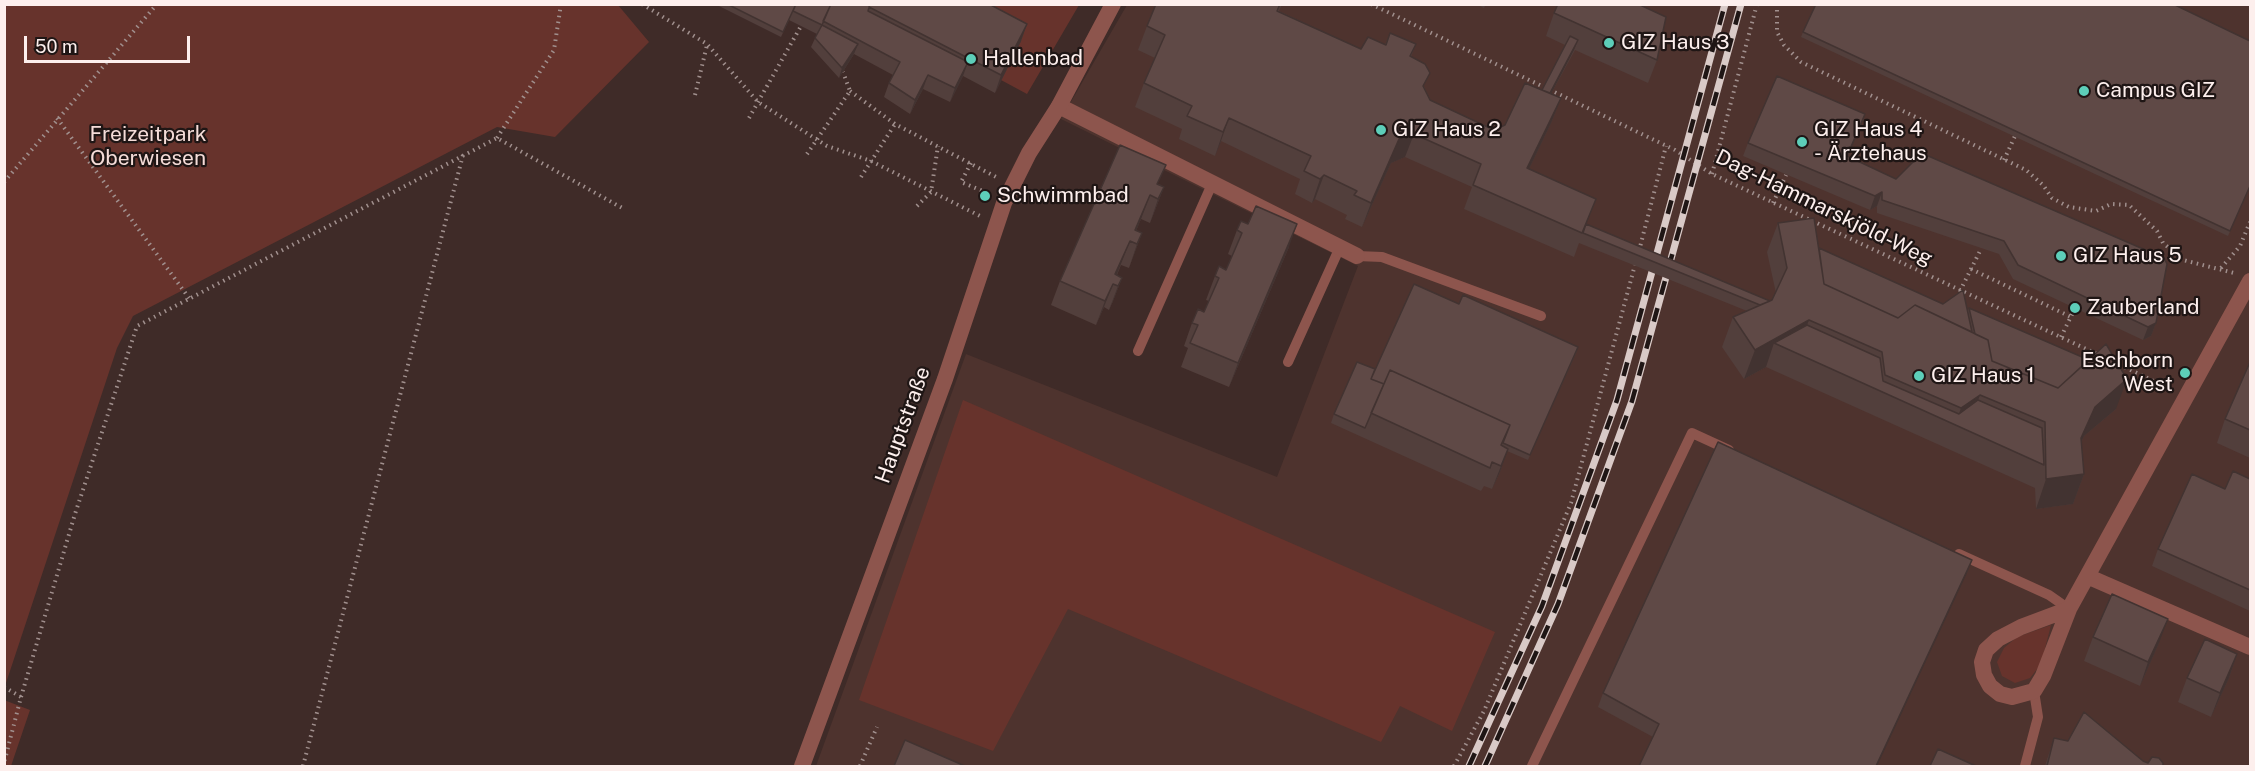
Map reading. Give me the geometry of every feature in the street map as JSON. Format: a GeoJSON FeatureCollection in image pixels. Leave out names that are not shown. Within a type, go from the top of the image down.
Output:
{"type":"FeatureCollection","features":[{"type":"Feature","properties":{"kind":"street","name":"Hauptstraße"},"geometry":{"type":"LineString","coordinates":[[802,766],[945,379],[997,222],[1029,153],[1059,106],[1113,4]]}},
{"type":"Feature","properties":{"kind":"street"},"geometry":{"type":"LineString","coordinates":[[1059,106],[1357,256]]}},
{"type":"Feature","properties":{"kind":"street"},"geometry":{"type":"LineString","coordinates":[[2069,609],[2021,627],[1998,639],[1986,650],[1983,669],[1990,686],[2000,694],[2012,697],[2034,691],[2043,676],[2069,609],[2089,577],[2250,281]]}},
{"type":"Feature","properties":{"kind":"street"},"geometry":{"type":"LineString","coordinates":[[2089,577],[2250,647]]}},
{"type":"Feature","properties":{"kind":"lane"},"geometry":{"type":"LineString","coordinates":[[1138,351],[1212,184]]}},
{"type":"Feature","properties":{"kind":"lane"},"geometry":{"type":"LineString","coordinates":[[1288,362],[1340,247]]}},
{"type":"Feature","properties":{"kind":"lane"},"geometry":{"type":"LineString","coordinates":[[1357,256],[1382,257],[1541,316]]}},
{"type":"Feature","properties":{"kind":"lane"},"geometry":{"type":"LineString","coordinates":[[1532,766],[1692,433],[1736,453]]}},
{"type":"Feature","properties":{"kind":"lane"},"geometry":{"type":"LineString","coordinates":[[1953,552],[2049,595],[2069,609]]}},
{"type":"Feature","properties":{"kind":"lane"},"geometry":{"type":"LineString","coordinates":[[2025,766],[2038,717],[2034,691]]}},
{"type":"Feature","properties":{"kind":"path"},"geometry":{"type":"LineString","coordinates":[[4,182],[157,4]]}},
{"type":"Feature","properties":{"kind":"path"},"geometry":{"type":"LineString","coordinates":[[4,763],[75,514],[137,326],[497,138],[554,50],[561,4]]}},
{"type":"Feature","properties":{"kind":"path"},"geometry":{"type":"LineString","coordinates":[[642,4],[707,44],[758,102],[828,146],[871,161],[997,222]]}},
{"type":"Feature","properties":{"kind":"path","name":"Dag-Hammarskjöld-Weg"},"geometry":{"type":"LineString","coordinates":[[1371,4],[1666,146],[1712,174],[2101,356]]}},
{"type":"Feature","properties":{"kind":"path"},"geometry":{"type":"LineString","coordinates":[[1712,174],[1757,4]]}},
{"type":"Feature","properties":{"kind":"path"},"geometry":{"type":"LineString","coordinates":[[1777,4],[1777,32],[1784,45],[1801,62],[2026,170],[2043,184],[2052,198],[2069,207],[2096,211],[2111,204],[2129,206],[2157,231],[2163,243],[2183,260],[2206,267],[2221,268],[2250,281]]}},
{"type":"Feature","properties":{"kind":"path"},"geometry":{"type":"LineString","coordinates":[[749,118],[801,26]]}},
{"type":"Feature","properties":{"kind":"path"},"geometry":{"type":"LineString","coordinates":[[695,95],[707,44]]}},
{"type":"Feature","properties":{"kind":"path"},"geometry":{"type":"LineString","coordinates":[[843,72],[850,91],[895,124],[1002,180]]}},
{"type":"Feature","properties":{"kind":"path"},"geometry":{"type":"LineString","coordinates":[[807,154],[815,138],[850,91]]}},
{"type":"Feature","properties":{"kind":"path"},"geometry":{"type":"LineString","coordinates":[[57,118],[189,298]]}},
{"type":"Feature","properties":{"kind":"path"},"geometry":{"type":"LineString","coordinates":[[861,177],[895,124]]}},
{"type":"Feature","properties":{"kind":"path"},"geometry":{"type":"LineString","coordinates":[[2004,160],[2015,136]]}},
{"type":"Feature","properties":{"kind":"path"},"geometry":{"type":"LineString","coordinates":[[497,138],[624,210]]}},
{"type":"Feature","properties":{"kind":"path"},"geometry":{"type":"LineString","coordinates":[[917,206],[931,192],[938,146]]}},
{"type":"Feature","properties":{"kind":"path"},"geometry":{"type":"LineString","coordinates":[[1454,766],[1484,711],[1571,503],[1666,146]]}},
{"type":"Feature","properties":{"kind":"path"},"geometry":{"type":"LineString","coordinates":[[303,766],[463,154]]}},
{"type":"Feature","properties":{"kind":"path"},"geometry":{"type":"LineString","coordinates":[[970,163],[961,182],[993,195]]}},
{"type":"Feature","properties":{"kind":"path"},"geometry":{"type":"LineString","coordinates":[[1773,203],[1786,175]]}},
{"type":"Feature","properties":{"kind":"path"},"geometry":{"type":"LineString","coordinates":[[2221,268],[2240,246],[2250,222]]}},
{"type":"Feature","properties":{"kind":"path"},"geometry":{"type":"LineString","coordinates":[[1957,300],[1981,249]]}},
{"type":"Feature","properties":{"kind":"path"},"geometry":{"type":"LineString","coordinates":[[1971,269],[2071,317]]}},
{"type":"Feature","properties":{"kind":"path"},"geometry":{"type":"LineString","coordinates":[[2061,338],[2075,308]]}},
{"type":"Feature","properties":{"kind":"path"},"geometry":{"type":"LineString","coordinates":[[2111,361],[2171,389]]}},
{"type":"Feature","properties":{"kind":"path"},"geometry":{"type":"LineString","coordinates":[[4,687],[21,697]]}},
{"type":"Feature","properties":{"kind":"path"},"geometry":{"type":"LineString","coordinates":[[860,766],[877,727]]}},
{"type":"Feature","properties":{"kind":"shaded area"},"geometry":{"type":"Polygon","coordinates":[[[1127,5],[2250,5],[2250,766],[816,766],[966,354],[1277,477],[1358,266],[1061,119],[1127,5]]]}},
{"type":"Feature","properties":{"kind":"green space","name":"Freizeitpark Oberwiesen"},"geometry":{"type":"Polygon","coordinates":[[[4,5],[618,5],[649,42],[555,137],[497,127],[133,316],[117,348],[5,686],[4,5]]]}},
{"type":"Feature","properties":{"kind":"green space"},"geometry":{"type":"Polygon","coordinates":[[[994,5],[1079,5],[1027,94],[1001,80],[1021,41],[984,23],[994,5]]]}},
{"type":"Feature","properties":{"kind":"green space"},"geometry":{"type":"Polygon","coordinates":[[[963,400],[1495,632],[1452,731],[1400,706],[1381,742],[1068,609],[993,751],[859,700],[963,400]]]}},
{"type":"Feature","properties":{"kind":"green space"},"geometry":{"type":"Polygon","coordinates":[[[2051,625],[2041,664],[2030,678],[2015,683],[2002,676],[1997,662],[2004,648],[2017,637],[2051,625]]]}},
{"type":"Feature","properties":{"kind":"green space"},"geometry":{"type":"Polygon","coordinates":[[[4,700],[30,710],[11,766],[5,766],[4,700]]]}},
{"type":"Feature","properties":{"kind":"building"},"geometry":{"type":"Polygon","coordinates":[[[727,4],[796,4],[783,32],[727,4]]]}},
{"type":"Feature","properties":{"kind":"building"},"geometry":{"type":"Polygon","coordinates":[[[796,4],[831,4],[822,25],[793,11],[796,4]]]}},
{"type":"Feature","properties":{"kind":"building"},"geometry":{"type":"Polygon","coordinates":[[[831,4],[870,4],[868,11],[968,62],[955,88],[928,75],[915,100],[889,83],[900,62],[823,21],[831,4]]]}},
{"type":"Feature","properties":{"kind":"building","name":"Hallenbad"},"geometry":{"type":"Polygon","coordinates":[[[870,4],[989,4],[1027,24],[1001,75],[869,7],[870,4]]]}},
{"type":"Feature","properties":{"kind":"building"},"geometry":{"type":"Polygon","coordinates":[[[1156,4],[1280,4],[1277,11],[1361,49],[1368,37],[1386,45],[1390,33],[1416,44],[1410,56],[1425,64],[1430,73],[1423,86],[1430,100],[1494,130],[1505,125],[1525,83],[1561,98],[1527,168],[1596,199],[1582,233],[1473,185],[1481,164],[1414,134],[1399,139],[1371,203],[1354,195],[1357,191],[1324,175],[1320,179],[1304,171],[1311,156],[1229,118],[1223,132],[1187,116],[1192,106],[1144,83],[1165,35],[1147,26],[1156,4]]]}},
{"type":"Feature","properties":{"kind":"building"},"geometry":{"type":"Polygon","coordinates":[[[1558,4],[1638,4],[1666,17],[1657,60],[1554,13],[1558,4]]]}},
{"type":"Feature","properties":{"kind":"building","name":"Campus GIZ"},"geometry":{"type":"Polygon","coordinates":[[[1816,4],[2173,4],[2250,41],[2250,186],[2230,231],[1803,32],[1816,4]]]}},
{"type":"Feature","properties":{"kind":"building"},"geometry":{"type":"Polygon","coordinates":[[[822,25],[858,44],[842,68],[815,38],[822,25]]]}},
{"type":"Feature","properties":{"kind":"building"},"geometry":{"type":"Polygon","coordinates":[[[1570,36],[1578,40],[1550,93],[1542,90],[1570,36]]]}},
{"type":"Feature","properties":{"kind":"building"},"geometry":{"type":"Polygon","coordinates":[[[1777,76],[1865,114],[1847,156],[1896,179],[1919,156],[1926,155],[2164,258],[2167,264],[2156,323],[2148,327],[2018,265],[2004,241],[1882,200],[1882,192],[1875,196],[1748,143],[1777,76]]]}},
{"type":"Feature","properties":{"kind":"building"},"geometry":{"type":"Polygon","coordinates":[[[1120,145],[1166,165],[1157,184],[1164,187],[1158,199],[1150,195],[1135,230],[1142,233],[1137,244],[1130,241],[1115,274],[1122,278],[1118,286],[1113,284],[1105,301],[1060,281],[1120,145]]]}},
{"type":"Feature","properties":{"kind":"building"},"geometry":{"type":"Polygon","coordinates":[[[1256,206],[1297,224],[1238,363],[1190,343],[1198,325],[1192,323],[1198,309],[1204,312],[1219,278],[1215,276],[1219,266],[1226,270],[1242,233],[1237,230],[1241,221],[1248,224],[1256,206]]]}},
{"type":"Feature","properties":{"kind":"building"},"geometry":{"type":"Polygon","coordinates":[[[1814,218],[1824,284],[1898,318],[1915,305],[1988,340],[1992,361],[2058,388],[2106,344],[2127,379],[2095,407],[2081,438],[2084,474],[2046,479],[2045,422],[1980,395],[1961,408],[1885,375],[1882,352],[1809,320],[1755,350],[1733,317],[1772,300],[1787,268],[1778,223],[1814,218]]]}},
{"type":"Feature","properties":{"kind":"building"},"geometry":{"type":"Polygon","coordinates":[[[1586,224],[1770,301],[1760,305],[1583,233],[1586,224]]]}},
{"type":"Feature","properties":{"kind":"building"},"geometry":{"type":"Polygon","coordinates":[[[1819,248],[1943,304],[1963,290],[1972,332],[1915,305],[1898,318],[1824,284],[1819,248]]]}},
{"type":"Feature","properties":{"kind":"building"},"geometry":{"type":"Polygon","coordinates":[[[1414,284],[1459,304],[1463,295],[1578,347],[1530,455],[1503,443],[1510,425],[1390,370],[1384,384],[1371,379],[1414,284]]]}},
{"type":"Feature","properties":{"kind":"building"},"geometry":{"type":"Polygon","coordinates":[[[1969,308],[2089,360],[2058,388],[1992,361],[1988,340],[1975,334],[1969,308]]]}},
{"type":"Feature","properties":{"kind":"building"},"geometry":{"type":"Polygon","coordinates":[[[1807,325],[1880,358],[1883,381],[1959,414],[1978,400],[2042,428],[2044,465],[1774,343],[1807,325]]]}},
{"type":"Feature","properties":{"kind":"building"},"geometry":{"type":"Polygon","coordinates":[[[1357,362],[1375,369],[1371,379],[1384,384],[1365,428],[1334,414],[1357,362]]]}},
{"type":"Feature","properties":{"kind":"building"},"geometry":{"type":"Polygon","coordinates":[[[2250,362],[2250,430],[2225,419],[2250,362]]]}},
{"type":"Feature","properties":{"kind":"building"},"geometry":{"type":"Polygon","coordinates":[[[1390,370],[1510,425],[1501,445],[1508,449],[1501,466],[1492,462],[1490,468],[1371,413],[1390,370]]]}},
{"type":"Feature","properties":{"kind":"building"},"geometry":{"type":"Polygon","coordinates":[[[1718,442],[1972,560],[1876,766],[1639,766],[1659,724],[1603,693],[1718,442]]]}},
{"type":"Feature","properties":{"kind":"building"},"geometry":{"type":"Polygon","coordinates":[[[2233,471],[2250,479],[2250,590],[2158,549],[2192,474],[2225,489],[2233,471]]]}},
{"type":"Feature","properties":{"kind":"building"},"geometry":{"type":"Polygon","coordinates":[[[2112,594],[2168,619],[2148,662],[2093,637],[2112,594]]]}},
{"type":"Feature","properties":{"kind":"building"},"geometry":{"type":"Polygon","coordinates":[[[2205,639],[2237,654],[2220,693],[2187,678],[2205,639]]]}},
{"type":"Feature","properties":{"kind":"building"},"geometry":{"type":"Polygon","coordinates":[[[2084,712],[2143,761],[2148,763],[2152,757],[2159,758],[2163,766],[2047,766],[2054,738],[2068,741],[2084,712]]]}},
{"type":"Feature","properties":{"kind":"building"},"geometry":{"type":"Polygon","coordinates":[[[905,740],[965,766],[894,766],[905,740]]]}},
{"type":"Feature","properties":{"kind":"building"},"geometry":{"type":"Polygon","coordinates":[[[1938,749],[1976,766],[1930,766],[1938,749]]]}},
{"type":"Feature","properties":{"kind":"railway"},"geometry":{"type":"LineString","coordinates":[[1469,766],[1542,606],[1617,400],[1725,4]]}},
{"type":"Feature","properties":{"kind":"railway"},"geometry":{"type":"LineString","coordinates":[[1485,766],[1558,604],[1632,401],[1741,4]]}},
{"type":"Feature","properties":{"kind":"place","name":"GIZ Haus 3"},"geometry":{"type":"Point","coordinates":[1609,43]}},
{"type":"Feature","properties":{"kind":"place","name":"Hallenbad"},"geometry":{"type":"Point","coordinates":[971,59]}},
{"type":"Feature","properties":{"kind":"place","name":"Campus GIZ"},"geometry":{"type":"Point","coordinates":[2084,91]}},
{"type":"Feature","properties":{"kind":"place","name":"GIZ Haus 2"},"geometry":{"type":"Point","coordinates":[1381,130]}},
{"type":"Feature","properties":{"kind":"place","name":"GIZ Haus 4 - Ärztehaus"},"geometry":{"type":"Point","coordinates":[1802,142]}},
{"type":"Feature","properties":{"kind":"place","name":"Schwimmbad"},"geometry":{"type":"Point","coordinates":[985,196]}},
{"type":"Feature","properties":{"kind":"place","name":"GIZ Haus 5"},"geometry":{"type":"Point","coordinates":[2061,256]}},
{"type":"Feature","properties":{"kind":"place","name":"Zauberland"},"geometry":{"type":"Point","coordinates":[2075,308]}},
{"type":"Feature","properties":{"kind":"place","name":"Eschborn West"},"geometry":{"type":"Point","coordinates":[2185,373]}},
{"type":"Feature","properties":{"kind":"place","name":"GIZ Haus 1"},"geometry":{"type":"Point","coordinates":[1919,376]}}]}
